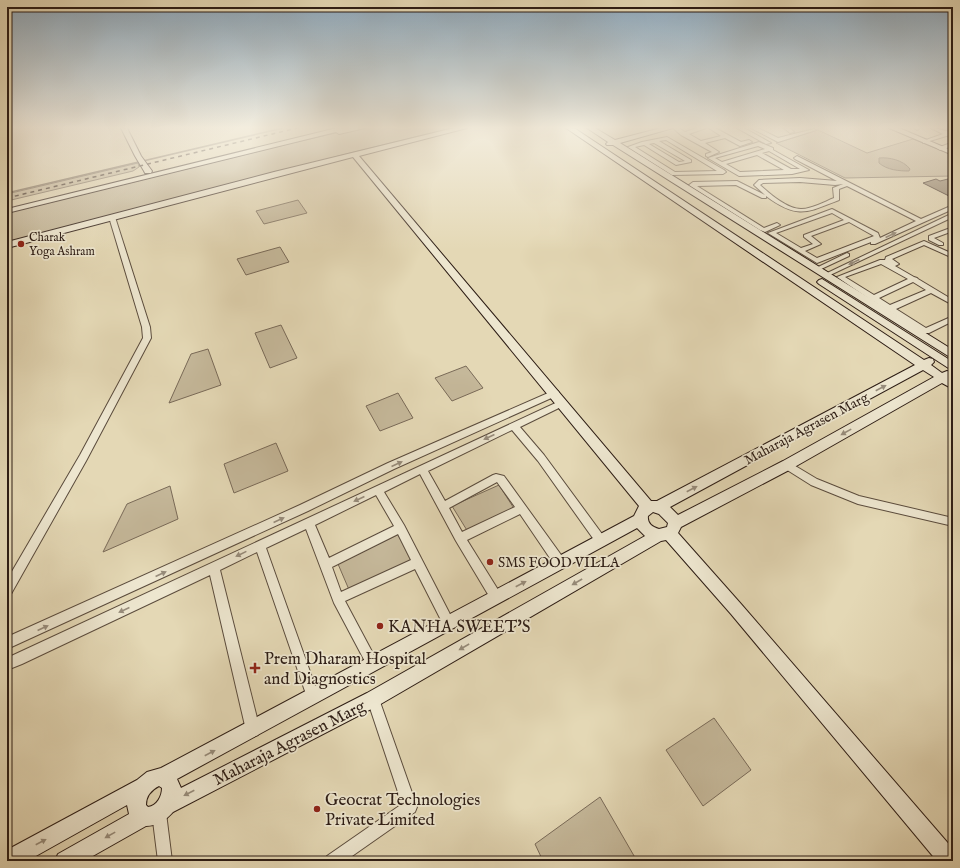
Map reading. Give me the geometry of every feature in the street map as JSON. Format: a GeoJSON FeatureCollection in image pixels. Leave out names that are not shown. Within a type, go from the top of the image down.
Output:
{"type":"FeatureCollection","features":[{"type":"Feature","properties":{"kind":"street"},"geometry":{"type":"LineString","coordinates":[[7,206],[159,169]]}},
{"type":"Feature","properties":{"kind":"street"},"geometry":{"type":"LineString","coordinates":[[7,210],[174,169]]}},
{"type":"Feature","properties":{"kind":"street"},"geometry":{"type":"LineString","coordinates":[[7,245],[300,169]]}},
{"type":"Feature","properties":{"kind":"street"},"geometry":{"type":"LineString","coordinates":[[366,169],[554,393],[649,511],[668,512],[671,515],[667,531]]}},
{"type":"Feature","properties":{"kind":"street"},"geometry":{"type":"LineString","coordinates":[[645,169],[941,357]]}},
{"type":"Feature","properties":{"kind":"street"},"geometry":{"type":"LineString","coordinates":[[647,169],[941,357],[950,373]]}},
{"type":"Feature","properties":{"kind":"street"},"geometry":{"type":"LineString","coordinates":[[652,169],[723,207],[764,229],[799,218],[741,184],[692,184],[723,207],[770,236],[826,275],[870,299]]}},
{"type":"Feature","properties":{"kind":"street"},"geometry":{"type":"LineString","coordinates":[[665,169],[674,174],[723,172],[717,169]]}},
{"type":"Feature","properties":{"kind":"street"},"geometry":{"type":"LineString","coordinates":[[686,169],[695,174]]}},
{"type":"Feature","properties":{"kind":"street"},"geometry":{"type":"LineString","coordinates":[[729,169],[742,174],[806,170],[803,169]]}},
{"type":"Feature","properties":{"kind":"street"},"geometry":{"type":"LineString","coordinates":[[787,169],[793,172]]}},
{"type":"Feature","properties":{"kind":"street"},"geometry":{"type":"LineString","coordinates":[[818,169],[920,221]]}},
{"type":"Feature","properties":{"kind":"street"},"geometry":{"type":"LineString","coordinates":[[800,180],[835,183],[845,182],[836,188],[838,199],[803,211],[795,211],[764,193],[757,185],[761,181],[800,180]]}},
{"type":"Feature","properties":{"kind":"street"},"geometry":{"type":"LineString","coordinates":[[817,269],[953,207]]}},
{"type":"Feature","properties":{"kind":"street"},"geometry":{"type":"LineString","coordinates":[[832,211],[876,234],[877,236],[818,260],[814,260],[770,236],[771,233],[832,211]]}},
{"type":"Feature","properties":{"kind":"street"},"geometry":{"type":"LineString","coordinates":[[826,275],[953,215]]}},
{"type":"Feature","properties":{"kind":"street"},"geometry":{"type":"LineString","coordinates":[[7,590],[84,458],[147,338],[146,327],[112,217]]}},
{"type":"Feature","properties":{"kind":"street"},"geometry":{"type":"LineString","coordinates":[[806,236],[850,220]]}},
{"type":"Feature","properties":{"kind":"street"},"geometry":{"type":"LineString","coordinates":[[790,226],[818,244],[800,252]]}},
{"type":"Feature","properties":{"kind":"street"},"geometry":{"type":"LineString","coordinates":[[953,229],[931,238],[953,250]]}},
{"type":"Feature","properties":{"kind":"street"},"geometry":{"type":"LineString","coordinates":[[953,256],[924,243],[887,259],[953,296]]}},
{"type":"Feature","properties":{"kind":"street"},"geometry":{"type":"LineString","coordinates":[[953,303],[915,279],[882,261],[840,277],[886,310],[941,357],[950,373],[953,385]]}},
{"type":"Feature","properties":{"kind":"street"},"geometry":{"type":"LineString","coordinates":[[870,299],[915,279]]}},
{"type":"Feature","properties":{"kind":"street"},"geometry":{"type":"LineString","coordinates":[[886,310],[932,290]]}},
{"type":"Feature","properties":{"kind":"street"},"geometry":{"type":"LineString","coordinates":[[886,310],[926,331],[953,318]]}},
{"type":"Feature","properties":{"kind":"street","name":"Maharaja Agrasen Marg"},"geometry":{"type":"LineString","coordinates":[[7,861],[142,787],[153,779],[164,777],[253,730],[373,665],[448,622],[601,541],[649,511],[941,357]]}},
{"type":"Feature","properties":{"kind":"street","name":"Maharaja Agrasen Marg"},"geometry":{"type":"LineString","coordinates":[[65,861],[157,811],[373,699],[667,531],[950,373]]}},
{"type":"Feature","properties":{"kind":"street"},"geometry":{"type":"LineString","coordinates":[[7,643],[18,640],[304,508],[391,466],[554,393]]}},
{"type":"Feature","properties":{"kind":"street"},"geometry":{"type":"LineString","coordinates":[[7,664],[214,568],[562,403]]}},
{"type":"Feature","properties":{"kind":"street"},"geometry":{"type":"LineString","coordinates":[[514,426],[541,458],[601,541]]}},
{"type":"Feature","properties":{"kind":"street"},"geometry":{"type":"LineString","coordinates":[[787,465],[814,482],[858,500],[953,522]]}},
{"type":"Feature","properties":{"kind":"street"},"geometry":{"type":"LineString","coordinates":[[422,469],[444,506],[460,538],[496,597]]}},
{"type":"Feature","properties":{"kind":"street"},"geometry":{"type":"LineString","coordinates":[[444,506],[498,478],[560,563]]}},
{"type":"Feature","properties":{"kind":"street"},"geometry":{"type":"LineString","coordinates":[[378,490],[400,528],[448,622]]}},
{"type":"Feature","properties":{"kind":"street"},"geometry":{"type":"LineString","coordinates":[[460,538],[521,509]]}},
{"type":"Feature","properties":{"kind":"street"},"geometry":{"type":"LineString","coordinates":[[649,511],[644,527],[648,531],[667,531],[746,621],[950,861]]}},
{"type":"Feature","properties":{"kind":"street"},"geometry":{"type":"LineString","coordinates":[[308,523],[326,565],[338,599],[373,665]]}},
{"type":"Feature","properties":{"kind":"street"},"geometry":{"type":"LineString","coordinates":[[326,565],[400,528]]}},
{"type":"Feature","properties":{"kind":"street"},"geometry":{"type":"LineString","coordinates":[[260,546],[313,697]]}},
{"type":"Feature","properties":{"kind":"street"},"geometry":{"type":"LineString","coordinates":[[338,599],[417,563]]}},
{"type":"Feature","properties":{"kind":"street"},"geometry":{"type":"LineString","coordinates":[[214,568],[253,730]]}},
{"type":"Feature","properties":{"kind":"street"},"geometry":{"type":"LineString","coordinates":[[332,861],[410,807],[373,699]]}},
{"type":"Feature","properties":{"kind":"street"},"geometry":{"type":"LineString","coordinates":[[164,777],[169,780],[172,791],[157,811],[165,861]]}},
{"type":"Feature","properties":{"kind":"street"},"geometry":{"type":"LineString","coordinates":[[142,787],[136,805],[137,810],[157,811]]}},
{"type":"Feature","properties":{"kind":"shaded area"},"geometry":{"type":"Polygon","coordinates":[[[115,169],[137,169],[133,171],[7,201],[7,194],[115,169]]]}},
{"type":"Feature","properties":{"kind":"shaded area"},"geometry":{"type":"Polygon","coordinates":[[[188,169],[290,169],[7,242],[7,213],[188,169]]]}},
{"type":"Feature","properties":{"kind":"shaded area"},"geometry":{"type":"Polygon","coordinates":[[[826,169],[953,169],[953,176],[845,178],[826,169]]]}},
{"type":"Feature","properties":{"kind":"shaded area"},"geometry":{"type":"Polygon","coordinates":[[[889,169],[910,169],[909,171],[905,171],[889,169]]]}},
{"type":"Feature","properties":{"kind":"shaded area"},"geometry":{"type":"Polygon","coordinates":[[[298,200],[307,213],[264,224],[256,211],[298,200]]]}},
{"type":"Feature","properties":{"kind":"shaded area"},"geometry":{"type":"Polygon","coordinates":[[[280,247],[289,262],[246,275],[237,259],[280,247]]]}},
{"type":"Feature","properties":{"kind":"shaded area"},"geometry":{"type":"Polygon","coordinates":[[[281,325],[297,358],[270,368],[255,333],[281,325]]]}},
{"type":"Feature","properties":{"kind":"shaded area"},"geometry":{"type":"Polygon","coordinates":[[[208,349],[221,385],[169,403],[191,354],[208,349]]]}},
{"type":"Feature","properties":{"kind":"shaded area"},"geometry":{"type":"Polygon","coordinates":[[[466,366],[483,388],[452,401],[435,378],[466,366]]]}},
{"type":"Feature","properties":{"kind":"shaded area"},"geometry":{"type":"Polygon","coordinates":[[[398,393],[413,418],[380,431],[366,406],[398,393]]]}},
{"type":"Feature","properties":{"kind":"shaded area"},"geometry":{"type":"Polygon","coordinates":[[[276,443],[288,471],[234,493],[224,464],[276,443]]]}},
{"type":"Feature","properties":{"kind":"shaded area"},"geometry":{"type":"Polygon","coordinates":[[[499,485],[515,510],[468,532],[452,506],[499,485]]]}},
{"type":"Feature","properties":{"kind":"shaded area"},"geometry":{"type":"Polygon","coordinates":[[[170,486],[178,519],[103,552],[127,504],[170,486]]]}},
{"type":"Feature","properties":{"kind":"shaded area"},"geometry":{"type":"Polygon","coordinates":[[[401,533],[416,559],[350,592],[338,564],[401,533]]]}},
{"type":"Feature","properties":{"kind":"shaded area"},"geometry":{"type":"Polygon","coordinates":[[[714,718],[751,770],[703,806],[666,750],[714,718]]]}},
{"type":"Feature","properties":{"kind":"shaded area"},"geometry":{"type":"Polygon","coordinates":[[[600,797],[637,861],[543,861],[535,844],[600,797]]]}},
{"type":"Feature","properties":{"kind":"building"},"geometry":{"type":"Polygon","coordinates":[[[936,179],[940,181],[948,179],[953,181],[953,198],[923,183],[936,179]]]}},
{"type":"Feature","properties":{"kind":"waterway"},"geometry":{"type":"LineString","coordinates":[[7,193],[111,169]]}},
{"type":"Feature","properties":{"kind":"railway"},"geometry":{"type":"LineString","coordinates":[[7,198],[129,169]]}},
{"type":"Feature","properties":{"kind":"place","name":"Charak Yoga Ashram"},"geometry":{"type":"Point","coordinates":[21,244]}},
{"type":"Feature","properties":{"kind":"place","name":"SMS FOOD VILLA"},"geometry":{"type":"Point","coordinates":[490,562]}},
{"type":"Feature","properties":{"kind":"place","name":"KANHA SWEET'S"},"geometry":{"type":"Point","coordinates":[380,626]}},
{"type":"Feature","properties":{"kind":"place","name":"Prem Dharam Hospital and Diagnostics"},"geometry":{"type":"Point","coordinates":[255,668]}},
{"type":"Feature","properties":{"kind":"place","name":"Geocrat Technologies Private Limited"},"geometry":{"type":"Point","coordinates":[317,809]}}]}
